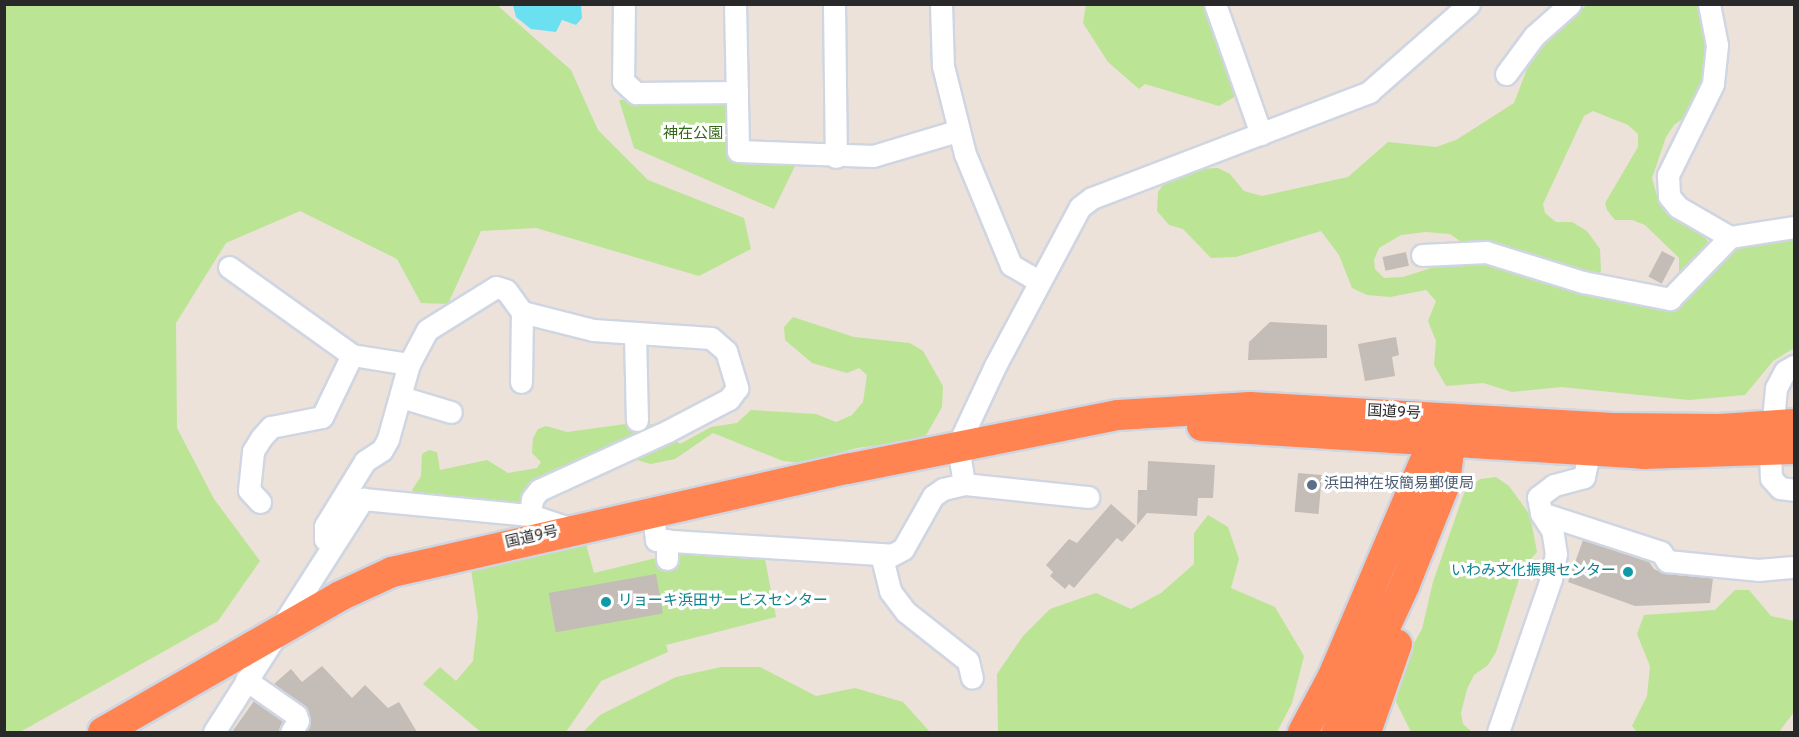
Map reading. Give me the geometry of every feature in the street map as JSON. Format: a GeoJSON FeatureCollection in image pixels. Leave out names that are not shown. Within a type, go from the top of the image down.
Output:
{"type":"FeatureCollection","features":[{"type":"Feature","properties":{"kind":"highway","name":"国道9号"},"geometry":{"type":"LineString","coordinates":[[103,732],[340,596],[392,572],[653,512],[996,438],[1165,410],[1250,407],[1378,412],[1508,446],[1707,454],[1783,438]]}},
{"type":"Feature","properties":{"kind":"highway","name":"国道9号"},"geometry":{"type":"LineString","coordinates":[[996,438],[1166,426],[1348,434],[1447,429],[1617,428],[1783,438]]}},
{"type":"Feature","properties":{"kind":"highway"},"geometry":{"type":"LineString","coordinates":[[1366,732],[1399,638],[1440,497],[1450,459],[1447,429]]}},
{"type":"Feature","properties":{"kind":"highway"},"geometry":{"type":"LineString","coordinates":[[1303,732],[1333,676],[1386,547],[1447,429]]}},
{"type":"Feature","properties":{"kind":"highway"},"geometry":{"type":"LineString","coordinates":[[1335,732],[1447,429]]}},
{"type":"Feature","properties":{"kind":"highway"},"geometry":{"type":"LineString","coordinates":[[1348,434],[1386,447],[1404,473],[1403,491],[1386,547]]}},
{"type":"Feature","properties":{"kind":"highway"},"geometry":{"type":"LineString","coordinates":[[1335,732],[1440,497],[1468,457],[1508,446]]}},
{"type":"Feature","properties":{"kind":"street"},"geometry":{"type":"LineString","coordinates":[[624,4],[624,81],[636,93],[737,92]]}},
{"type":"Feature","properties":{"kind":"street"},"geometry":{"type":"LineString","coordinates":[[735,4],[738,151],[873,156],[957,131]]}},
{"type":"Feature","properties":{"kind":"street"},"geometry":{"type":"LineString","coordinates":[[834,4],[836,156]]}},
{"type":"Feature","properties":{"kind":"street"},"geometry":{"type":"LineString","coordinates":[[941,4],[943,66],[957,131],[988,214],[1011,265],[1039,281]]}},
{"type":"Feature","properties":{"kind":"street"},"geometry":{"type":"LineString","coordinates":[[1215,4],[1261,134]]}},
{"type":"Feature","properties":{"kind":"street"},"geometry":{"type":"LineString","coordinates":[[964,484],[958,445],[1068,224],[1092,198],[1369,93],[1469,4]]}},
{"type":"Feature","properties":{"kind":"street"},"geometry":{"type":"LineString","coordinates":[[1506,74],[1534,36],[1570,4]]}},
{"type":"Feature","properties":{"kind":"street"},"geometry":{"type":"LineString","coordinates":[[1709,4],[1717,45],[1713,84],[1666,184],[1669,196],[1678,207],[1730,237]]}},
{"type":"Feature","properties":{"kind":"street"},"geometry":{"type":"LineString","coordinates":[[1422,255],[1486,252],[1583,282],[1670,299],[1730,237],[1794,227]]}},
{"type":"Feature","properties":{"kind":"street"},"geometry":{"type":"LineString","coordinates":[[229,267],[352,355],[409,364]]}},
{"type":"Feature","properties":{"kind":"street"},"geometry":{"type":"LineString","coordinates":[[331,544],[325,539],[325,526],[365,461],[382,450],[401,397],[409,364],[434,323],[496,287],[506,290],[522,312],[545,320],[635,334],[711,338],[726,351],[737,388],[734,395],[668,431],[539,490],[532,500],[530,515]]}},
{"type":"Feature","properties":{"kind":"street"},"geometry":{"type":"LineString","coordinates":[[521,382],[522,312]]}},
{"type":"Feature","properties":{"kind":"street"},"geometry":{"type":"LineString","coordinates":[[635,334],[637,420]]}},
{"type":"Feature","properties":{"kind":"street"},"geometry":{"type":"LineString","coordinates":[[260,502],[249,490],[253,451],[261,438],[271,427],[322,417],[352,355]]}},
{"type":"Feature","properties":{"kind":"street"},"geometry":{"type":"LineString","coordinates":[[1794,366],[1779,378],[1783,438],[1772,478],[1780,488],[1794,490]]}},
{"type":"Feature","properties":{"kind":"street"},"geometry":{"type":"LineString","coordinates":[[401,397],[451,412]]}},
{"type":"Feature","properties":{"kind":"street"},"geometry":{"type":"LineString","coordinates":[[1498,732],[1551,579],[1556,554],[1552,530],[1537,503],[1543,490],[1584,477],[1590,450]]}},
{"type":"Feature","properties":{"kind":"street"},"geometry":{"type":"LineString","coordinates":[[653,512],[656,540],[667,550],[892,555],[903,549],[933,496],[943,489],[964,484],[1088,497]]}},
{"type":"Feature","properties":{"kind":"street"},"geometry":{"type":"LineString","coordinates":[[214,732],[331,544],[363,499],[530,515],[572,530]]}},
{"type":"Feature","properties":{"kind":"street"},"geometry":{"type":"LineString","coordinates":[[1542,513],[1661,552],[1667,561],[1758,570],[1794,567]]}},
{"type":"Feature","properties":{"kind":"street"},"geometry":{"type":"LineString","coordinates":[[881,554],[890,591],[906,612],[968,661],[972,678]]}},
{"type":"Feature","properties":{"kind":"street"},"geometry":{"type":"LineString","coordinates":[[246,680],[296,715],[298,721],[291,732]]}},
{"type":"Feature","properties":{"kind":"green space"},"geometry":{"type":"Polygon","coordinates":[[[1588,4],[1700,5],[1709,52],[1708,83],[1692,112],[1674,125],[1666,137],[1652,178],[1657,196],[1699,228],[1710,245],[1685,275],[1679,271],[1679,258],[1645,225],[1632,220],[1615,220],[1607,210],[1605,203],[1638,147],[1638,134],[1628,125],[1593,111],[1584,116],[1543,204],[1545,213],[1556,222],[1572,222],[1587,231],[1600,249],[1601,271],[1595,280],[1463,243],[1450,234],[1426,232],[1401,235],[1379,248],[1374,260],[1375,269],[1384,278],[1403,277],[1462,258],[1487,260],[1667,305],[1722,252],[1757,240],[1794,234],[1794,348],[1773,361],[1745,395],[1689,400],[1561,387],[1512,392],[1483,383],[1446,386],[1434,365],[1436,341],[1428,321],[1436,301],[1426,290],[1390,297],[1367,295],[1352,288],[1339,255],[1321,231],[1236,257],[1211,258],[1183,229],[1169,225],[1157,211],[1158,192],[1165,182],[1198,169],[1218,168],[1230,174],[1244,191],[1262,196],[1348,177],[1388,142],[1436,147],[1456,140],[1514,103],[1527,69],[1556,29],[1588,4]]]}},
{"type":"Feature","properties":{"kind":"green space"},"geometry":{"type":"Polygon","coordinates":[[[4,5],[497,5],[571,70],[598,130],[648,180],[744,218],[751,249],[699,276],[536,228],[481,231],[448,304],[421,303],[397,259],[300,211],[226,243],[176,323],[177,428],[214,499],[260,561],[218,621],[20,732],[5,732],[4,5]]]}},
{"type":"Feature","properties":{"kind":"green space"},"geometry":{"type":"Polygon","coordinates":[[[1086,5],[1208,5],[1233,77],[1234,97],[1219,106],[1145,84],[1139,89],[1108,62],[1083,23],[1086,5]]]}},
{"type":"Feature","properties":{"kind":"green space","name":"神在公園"},"geometry":{"type":"Polygon","coordinates":[[[619,100],[725,101],[729,159],[796,164],[774,209],[634,148],[619,100]]]}},
{"type":"Feature","properties":{"kind":"green space"},"geometry":{"type":"Polygon","coordinates":[[[793,317],[854,337],[910,343],[923,351],[943,386],[942,407],[924,439],[857,448],[801,463],[783,461],[713,433],[675,459],[651,464],[633,459],[543,498],[527,510],[417,498],[412,490],[421,476],[422,454],[429,450],[437,452],[440,470],[487,460],[508,473],[537,468],[541,462],[532,453],[533,438],[538,429],[546,426],[567,432],[633,423],[659,425],[680,444],[711,427],[737,423],[751,410],[816,414],[836,422],[852,415],[863,402],[867,375],[859,368],[847,373],[812,363],[785,340],[784,327],[793,317]]]}},
{"type":"Feature","properties":{"kind":"green space"},"geometry":{"type":"Polygon","coordinates":[[[1496,477],[1509,486],[1530,515],[1537,552],[1522,570],[1496,652],[1488,665],[1474,675],[1467,689],[1461,713],[1463,724],[1472,732],[1411,732],[1396,702],[1401,666],[1422,629],[1433,582],[1464,493],[1480,479],[1496,477]]]}},
{"type":"Feature","properties":{"kind":"green space"},"geometry":{"type":"Polygon","coordinates":[[[1208,515],[1228,527],[1239,559],[1231,588],[1275,607],[1304,656],[1292,703],[1277,732],[998,732],[997,674],[1023,636],[1050,609],[1096,593],[1131,609],[1161,593],[1194,564],[1194,533],[1208,515]]]}},
{"type":"Feature","properties":{"kind":"green space"},"geometry":{"type":"Polygon","coordinates":[[[586,544],[594,573],[685,551],[764,554],[776,617],[666,645],[668,652],[601,681],[566,732],[481,732],[423,684],[440,667],[456,681],[473,661],[478,617],[471,569],[586,544]]]}},
{"type":"Feature","properties":{"kind":"green space"},"geometry":{"type":"Polygon","coordinates":[[[1735,590],[1749,590],[1771,616],[1794,621],[1794,712],[1779,732],[1637,732],[1632,726],[1647,696],[1650,666],[1637,634],[1644,615],[1715,610],[1735,590]]]}},
{"type":"Feature","properties":{"kind":"green space"},"geometry":{"type":"Polygon","coordinates":[[[721,667],[760,667],[816,696],[855,688],[903,702],[930,732],[583,732],[600,715],[676,677],[721,667]]]}},
{"type":"Feature","properties":{"kind":"water"},"geometry":{"type":"Polygon","coordinates":[[[513,5],[581,5],[582,18],[576,25],[562,20],[556,32],[531,29],[516,17],[513,5]]]}},
{"type":"Feature","properties":{"kind":"building"},"geometry":{"type":"Polygon","coordinates":[[[1662,251],[1675,258],[1662,284],[1648,277],[1662,251]]]}},
{"type":"Feature","properties":{"kind":"building"},"geometry":{"type":"Polygon","coordinates":[[[1406,252],[1409,266],[1385,271],[1383,257],[1406,252]]]}},
{"type":"Feature","properties":{"kind":"building"},"geometry":{"type":"Polygon","coordinates":[[[1270,322],[1327,325],[1327,358],[1248,360],[1249,342],[1270,322]]]}},
{"type":"Feature","properties":{"kind":"building"},"geometry":{"type":"Polygon","coordinates":[[[1396,337],[1399,355],[1392,357],[1395,376],[1365,381],[1358,344],[1396,337]]]}},
{"type":"Feature","properties":{"kind":"building"},"geometry":{"type":"Polygon","coordinates":[[[1148,461],[1215,465],[1213,498],[1198,498],[1197,516],[1147,513],[1137,525],[1138,490],[1147,490],[1148,461]]]}},
{"type":"Feature","properties":{"kind":"building"},"geometry":{"type":"Polygon","coordinates":[[[1298,473],[1322,475],[1319,514],[1295,512],[1298,473]]]}},
{"type":"Feature","properties":{"kind":"building"},"geometry":{"type":"Polygon","coordinates":[[[1111,504],[1136,526],[1122,542],[1117,538],[1074,588],[1069,584],[1065,589],[1050,576],[1053,572],[1046,565],[1069,539],[1077,543],[1111,504]]]}},
{"type":"Feature","properties":{"kind":"building","name":"いわみ文化振興センター"},"geometry":{"type":"Polygon","coordinates":[[[1583,540],[1649,562],[1654,569],[1665,574],[1713,578],[1710,603],[1635,606],[1568,582],[1583,540]]]}},
{"type":"Feature","properties":{"kind":"building","name":"リョーキ浜田サービスセンター"},"geometry":{"type":"Polygon","coordinates":[[[656,574],[663,613],[556,632],[549,593],[656,574]]]}},
{"type":"Feature","properties":{"kind":"building"},"geometry":{"type":"Polygon","coordinates":[[[322,666],[352,698],[365,685],[388,708],[399,702],[417,732],[306,732],[311,722],[308,710],[274,684],[291,669],[302,682],[322,666]]]}},
{"type":"Feature","properties":{"kind":"building"},"geometry":{"type":"Polygon","coordinates":[[[254,701],[283,721],[278,732],[232,732],[254,701]]]}},
{"type":"Feature","properties":{"kind":"place","name":"浜田神在坂簡易郵便局"},"geometry":{"type":"Point","coordinates":[1312,485]}},
{"type":"Feature","properties":{"kind":"place","name":"いわみ文化振興センター"},"geometry":{"type":"Point","coordinates":[1628,572]}},
{"type":"Feature","properties":{"kind":"place","name":"リョーキ浜田サービスセンター"},"geometry":{"type":"Point","coordinates":[606,602]}}]}
